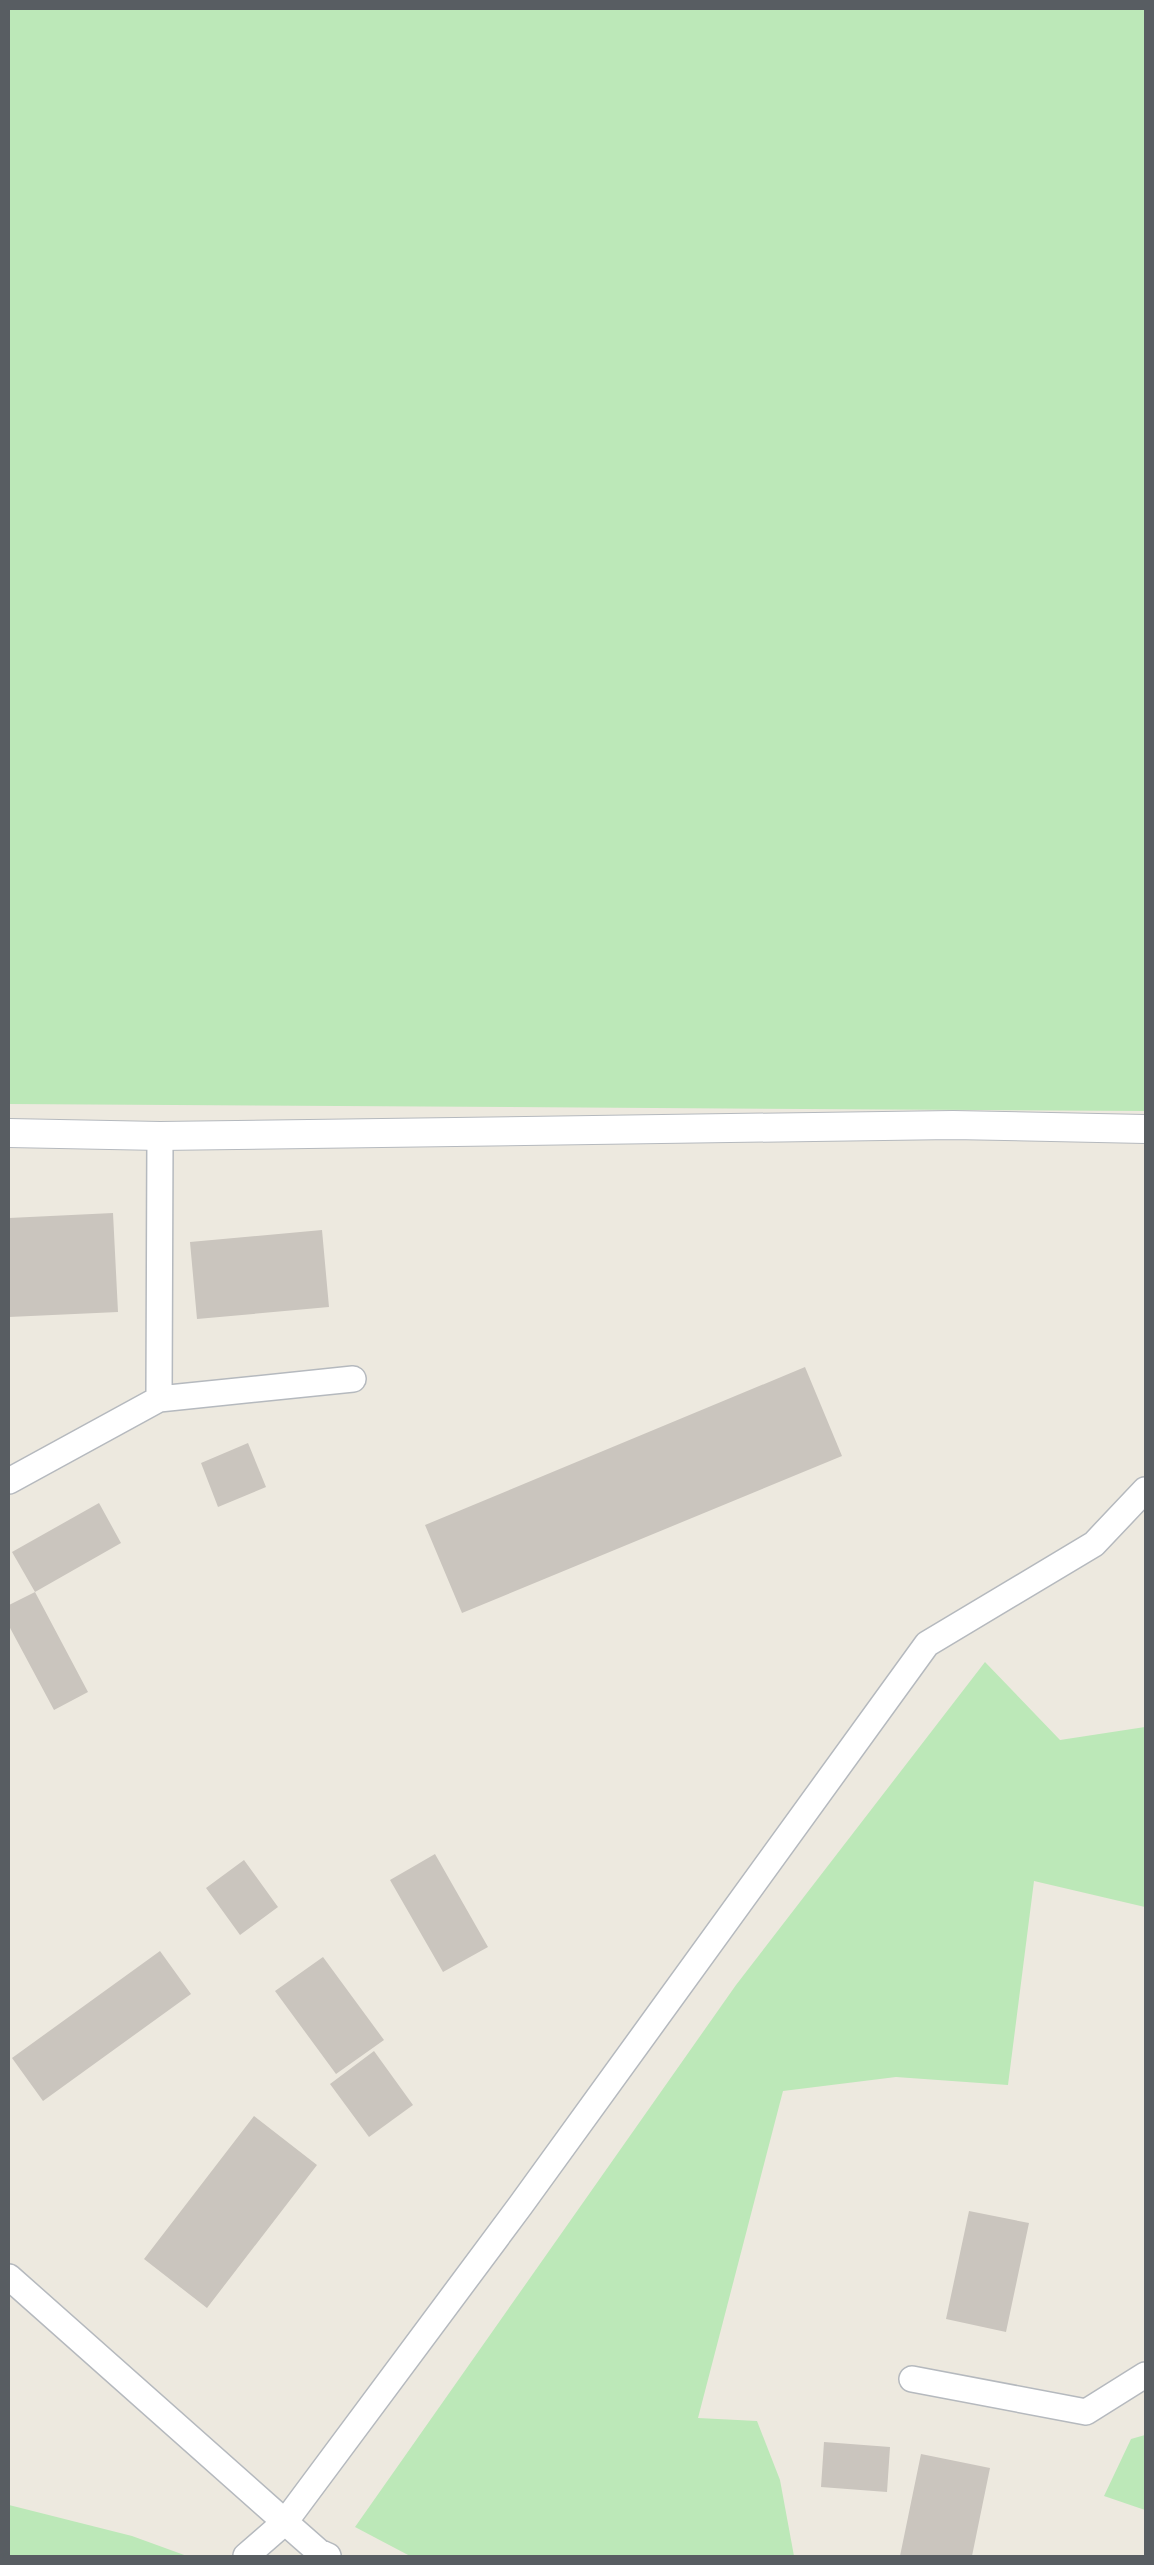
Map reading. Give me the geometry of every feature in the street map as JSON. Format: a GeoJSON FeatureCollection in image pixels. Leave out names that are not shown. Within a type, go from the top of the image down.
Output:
{"type":"FeatureCollection","features":[{"type":"Feature","properties":{"kind":"street"},"geometry":{"type":"LineString","coordinates":[[9,1133],[160,1136],[953,1124],[1145,1129]]}},
{"type":"Feature","properties":{"kind":"lane"},"geometry":{"type":"LineString","coordinates":[[159,1399],[160,1136]]}},
{"type":"Feature","properties":{"kind":"lane"},"geometry":{"type":"LineString","coordinates":[[9,1481],[159,1399],[353,1379]]}},
{"type":"Feature","properties":{"kind":"lane"},"geometry":{"type":"LineString","coordinates":[[246,2556],[285,2522],[520,2206],[927,1644],[1094,1544],[1145,1490]]}},
{"type":"Feature","properties":{"kind":"lane"},"geometry":{"type":"LineString","coordinates":[[9,2277],[319,2552],[328,2556]]}},
{"type":"Feature","properties":{"kind":"lane"},"geometry":{"type":"LineString","coordinates":[[912,2379],[1086,2412],[1145,2375]]}},
{"type":"Feature","properties":{"kind":"green space"},"geometry":{"type":"Polygon","coordinates":[[[9,9],[1145,9],[1145,1111],[9,1104],[9,9]]]}},
{"type":"Feature","properties":{"kind":"green space"},"geometry":{"type":"Polygon","coordinates":[[[985,1662],[1060,1740],[1145,1727],[1145,1907],[1034,1881],[1008,2085],[896,2077],[783,2091],[698,2418],[757,2421],[780,2480],[794,2556],[410,2556],[355,2527],[736,1985],[985,1662]]]}},
{"type":"Feature","properties":{"kind":"green space"},"geometry":{"type":"Polygon","coordinates":[[[1145,2435],[1145,2510],[1104,2496],[1131,2439],[1145,2435]]]}},
{"type":"Feature","properties":{"kind":"green space"},"geometry":{"type":"Polygon","coordinates":[[[9,2505],[132,2536],[187,2556],[9,2556],[9,2505]]]}},
{"type":"Feature","properties":{"kind":"building"},"geometry":{"type":"Polygon","coordinates":[[[113,1213],[118,1312],[9,1317],[9,1218],[113,1213]]]}},
{"type":"Feature","properties":{"kind":"building"},"geometry":{"type":"Polygon","coordinates":[[[322,1230],[329,1307],[197,1319],[190,1242],[322,1230]]]}},
{"type":"Feature","properties":{"kind":"building"},"geometry":{"type":"Polygon","coordinates":[[[805,1367],[842,1456],[462,1613],[425,1525],[805,1367]]]}},
{"type":"Feature","properties":{"kind":"building"},"geometry":{"type":"Polygon","coordinates":[[[248,1443],[266,1487],[218,1507],[201,1463],[248,1443]]]}},
{"type":"Feature","properties":{"kind":"building"},"geometry":{"type":"Polygon","coordinates":[[[99,1503],[121,1543],[35,1592],[12,1552],[99,1503]]]}},
{"type":"Feature","properties":{"kind":"building"},"geometry":{"type":"Polygon","coordinates":[[[35,1592],[88,1692],[54,1710],[9,1626],[9,1605],[35,1592]]]}},
{"type":"Feature","properties":{"kind":"building"},"geometry":{"type":"Polygon","coordinates":[[[435,1854],[488,1947],[443,1972],[390,1880],[435,1854]]]}},
{"type":"Feature","properties":{"kind":"building"},"geometry":{"type":"Polygon","coordinates":[[[244,1860],[278,1907],[240,1935],[206,1888],[244,1860]]]}},
{"type":"Feature","properties":{"kind":"building"},"geometry":{"type":"Polygon","coordinates":[[[160,1951],[191,1994],[43,2101],[12,2058],[160,1951]]]}},
{"type":"Feature","properties":{"kind":"building"},"geometry":{"type":"Polygon","coordinates":[[[323,1957],[384,2040],[336,2074],[275,1991],[323,1957]]]}},
{"type":"Feature","properties":{"kind":"building"},"geometry":{"type":"Polygon","coordinates":[[[374,2051],[413,2105],[369,2137],[330,2084],[374,2051]]]}},
{"type":"Feature","properties":{"kind":"building"},"geometry":{"type":"Polygon","coordinates":[[[254,2116],[317,2165],[207,2308],[144,2259],[254,2116]]]}},
{"type":"Feature","properties":{"kind":"building"},"geometry":{"type":"Polygon","coordinates":[[[969,2211],[1029,2223],[1006,2332],[946,2319],[969,2211]]]}},
{"type":"Feature","properties":{"kind":"building"},"geometry":{"type":"Polygon","coordinates":[[[824,2442],[890,2447],[887,2492],[821,2487],[824,2442]]]}},
{"type":"Feature","properties":{"kind":"building"},"geometry":{"type":"Polygon","coordinates":[[[921,2454],[990,2468],[972,2556],[900,2556],[921,2454]]]}}]}
